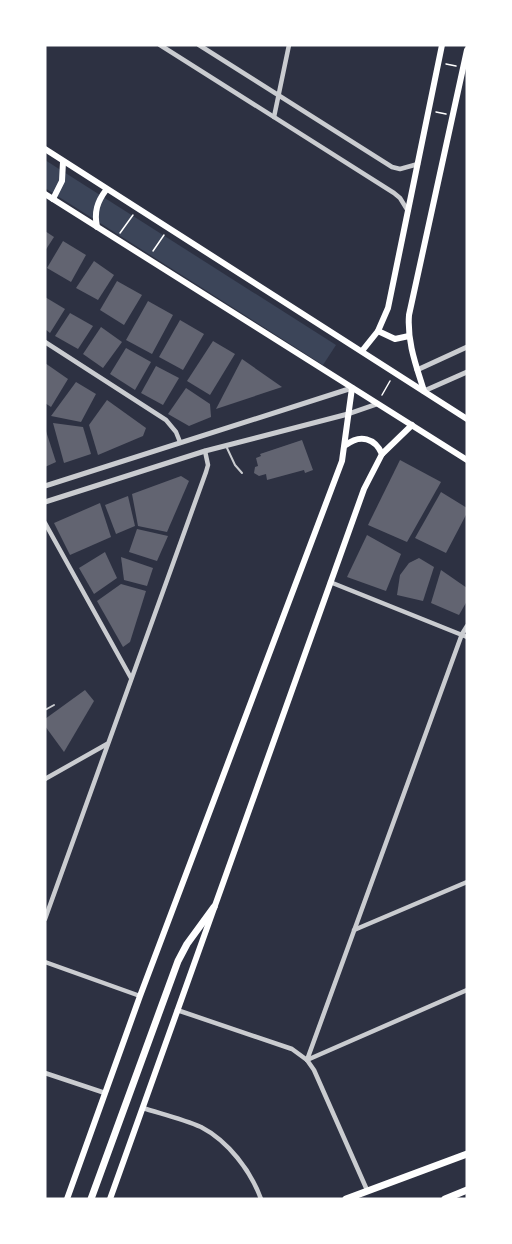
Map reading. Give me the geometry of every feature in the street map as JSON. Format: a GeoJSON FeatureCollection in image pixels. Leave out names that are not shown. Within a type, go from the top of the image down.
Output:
{"type":"FeatureCollection","features":[{"type":"Feature","properties":{"kind":"main road"},"geometry":{"type":"LineString","coordinates":[[362,351],[378,331],[388,308],[442,45]]}},
{"type":"Feature","properties":{"kind":"main road"},"geometry":{"type":"LineString","coordinates":[[424,391],[409,336],[412,299],[467,50]]}},
{"type":"Feature","properties":{"kind":"main road"},"geometry":{"type":"LineString","coordinates":[[45,149],[467,419]]}},
{"type":"Feature","properties":{"kind":"main road"},"geometry":{"type":"LineString","coordinates":[[52,199],[62,181],[63,162]]}},
{"type":"Feature","properties":{"kind":"main road"},"geometry":{"type":"LineString","coordinates":[[97,227],[96,207],[106,190]]}},
{"type":"Feature","properties":{"kind":"main road"},"geometry":{"type":"LineString","coordinates":[[45,194],[467,459]]}},
{"type":"Feature","properties":{"kind":"main road"},"geometry":{"type":"LineString","coordinates":[[378,331],[395,339],[409,336]]}},
{"type":"Feature","properties":{"kind":"main road"},"geometry":{"type":"LineString","coordinates":[[67,1199],[140,996],[342,462],[352,388]]}},
{"type":"Feature","properties":{"kind":"main road"},"geometry":{"type":"LineString","coordinates":[[110,1199],[364,489],[382,454],[412,425]]}},
{"type":"Feature","properties":{"kind":"main road"},"geometry":{"type":"LineString","coordinates":[[346,445],[358,438],[366,438],[373,441],[382,454]]}},
{"type":"Feature","properties":{"kind":"main road"},"geometry":{"type":"LineString","coordinates":[[91,1199],[178,961],[187,944],[214,907]]}},
{"type":"Feature","properties":{"kind":"main road"},"geometry":{"type":"LineString","coordinates":[[346,1199],[467,1154]]}},
{"type":"Feature","properties":{"kind":"main road"},"geometry":{"type":"LineString","coordinates":[[445,1199],[467,1190]]}},
{"type":"Feature","properties":{"kind":"street"},"geometry":{"type":"LineString","coordinates":[[160,45],[394,193],[400,198],[408,212]]}},
{"type":"Feature","properties":{"kind":"street"},"geometry":{"type":"LineString","coordinates":[[199,45],[392,167],[400,169],[418,164]]}},
{"type":"Feature","properties":{"kind":"street"},"geometry":{"type":"LineString","coordinates":[[274,117],[289,45]]}},
{"type":"Feature","properties":{"kind":"street"},"geometry":{"type":"LineString","coordinates":[[45,342],[166,420],[176,432],[180,442]]}},
{"type":"Feature","properties":{"kind":"street"},"geometry":{"type":"LineString","coordinates":[[417,370],[467,347]]}},
{"type":"Feature","properties":{"kind":"street"},"geometry":{"type":"LineString","coordinates":[[424,391],[467,372]]}},
{"type":"Feature","properties":{"kind":"street"},"geometry":{"type":"LineString","coordinates":[[45,486],[352,388]]}},
{"type":"Feature","properties":{"kind":"street"},"geometry":{"type":"LineString","coordinates":[[45,501],[205,451],[348,414],[377,404]]}},
{"type":"Feature","properties":{"kind":"street"},"geometry":{"type":"LineString","coordinates":[[45,919],[206,472],[205,451]]}},
{"type":"Feature","properties":{"kind":"street"},"geometry":{"type":"LineString","coordinates":[[45,523],[131,678]]}},
{"type":"Feature","properties":{"kind":"street"},"geometry":{"type":"LineString","coordinates":[[330,582],[464,635]]}},
{"type":"Feature","properties":{"kind":"street"},"geometry":{"type":"LineString","coordinates":[[307,1060],[467,626]]}},
{"type":"Feature","properties":{"kind":"street"},"geometry":{"type":"LineString","coordinates":[[45,779],[107,744]]}},
{"type":"Feature","properties":{"kind":"street"},"geometry":{"type":"LineString","coordinates":[[354,930],[467,882]]}},
{"type":"Feature","properties":{"kind":"street"},"geometry":{"type":"LineString","coordinates":[[45,962],[140,996]]}},
{"type":"Feature","properties":{"kind":"street"},"geometry":{"type":"LineString","coordinates":[[307,1060],[467,990]]}},
{"type":"Feature","properties":{"kind":"street"},"geometry":{"type":"LineString","coordinates":[[177,1010],[292,1049],[307,1060],[317,1076],[367,1190]]}},
{"type":"Feature","properties":{"kind":"street"},"geometry":{"type":"LineString","coordinates":[[45,1073],[105,1093]]}},
{"type":"Feature","properties":{"kind":"street"},"geometry":{"type":"LineString","coordinates":[[143,1108],[202,1128],[226,1146],[246,1169],[261,1199]]}},
{"type":"Feature","properties":{"kind":"lane"},"geometry":{"type":"LineString","coordinates":[[226,446],[235,465],[242,473]]}},
{"type":"Feature","properties":{"kind":"lane"},"geometry":{"type":"LineString","coordinates":[[45,710],[54,705]]}},
{"type":"Feature","properties":{"kind":"path"},"geometry":{"type":"LineString","coordinates":[[439,63],[463,67]]}},
{"type":"Feature","properties":{"kind":"path"},"geometry":{"type":"LineString","coordinates":[[429,111],[452,116]]}},
{"type":"Feature","properties":{"kind":"path"},"geometry":{"type":"LineString","coordinates":[[116,239],[137,209]]}},
{"type":"Feature","properties":{"kind":"path"},"geometry":{"type":"LineString","coordinates":[[148,259],[169,229]]}},
{"type":"Feature","properties":{"kind":"path"},"geometry":{"type":"LineString","coordinates":[[377,404],[395,373]]}},
{"type":"Feature","properties":{"kind":"shaded area"},"geometry":{"type":"Polygon","coordinates":[[[45,160],[336,345],[323,365],[45,188],[45,160]]]}},
{"type":"Feature","properties":{"kind":"building"},"geometry":{"type":"Polygon","coordinates":[[[45,231],[54,237],[45,251],[45,231]]]}},
{"type":"Feature","properties":{"kind":"building"},"geometry":{"type":"Polygon","coordinates":[[[63,241],[86,255],[71,282],[47,268],[63,241]]]}},
{"type":"Feature","properties":{"kind":"building"},"geometry":{"type":"Polygon","coordinates":[[[94,261],[114,275],[98,300],[76,288],[94,261]]]}},
{"type":"Feature","properties":{"kind":"building"},"geometry":{"type":"Polygon","coordinates":[[[117,281],[142,295],[124,325],[100,310],[117,281]]]}},
{"type":"Feature","properties":{"kind":"building"},"geometry":{"type":"Polygon","coordinates":[[[45,297],[65,309],[50,333],[45,329],[45,297]]]}},
{"type":"Feature","properties":{"kind":"building"},"geometry":{"type":"Polygon","coordinates":[[[148,301],[173,315],[152,354],[126,340],[148,301]]]}},
{"type":"Feature","properties":{"kind":"building"},"geometry":{"type":"Polygon","coordinates":[[[70,313],[93,326],[78,349],[55,336],[70,313]]]}},
{"type":"Feature","properties":{"kind":"building"},"geometry":{"type":"Polygon","coordinates":[[[180,320],[204,334],[183,370],[159,357],[180,320]]]}},
{"type":"Feature","properties":{"kind":"building"},"geometry":{"type":"Polygon","coordinates":[[[101,327],[122,342],[103,368],[83,354],[101,327]]]}},
{"type":"Feature","properties":{"kind":"building"},"geometry":{"type":"Polygon","coordinates":[[[213,341],[235,354],[210,395],[187,381],[213,341]]]}},
{"type":"Feature","properties":{"kind":"building"},"geometry":{"type":"Polygon","coordinates":[[[126,348],[151,362],[135,390],[110,374],[126,348]]]}},
{"type":"Feature","properties":{"kind":"building"},"geometry":{"type":"Polygon","coordinates":[[[242,359],[282,387],[216,409],[242,359]]]}},
{"type":"Feature","properties":{"kind":"building"},"geometry":{"type":"Polygon","coordinates":[[[45,363],[68,379],[51,407],[45,403],[45,363]]]}},
{"type":"Feature","properties":{"kind":"building"},"geometry":{"type":"Polygon","coordinates":[[[156,366],[179,378],[163,405],[141,393],[156,366]]]}},
{"type":"Feature","properties":{"kind":"building"},"geometry":{"type":"Polygon","coordinates":[[[76,382],[96,394],[81,422],[51,416],[76,382]]]}},
{"type":"Feature","properties":{"kind":"building"},"geometry":{"type":"Polygon","coordinates":[[[186,388],[210,404],[211,417],[189,426],[168,414],[186,388]]]}},
{"type":"Feature","properties":{"kind":"building"},"geometry":{"type":"Polygon","coordinates":[[[107,400],[146,428],[143,436],[98,455],[89,425],[107,400]]]}},
{"type":"Feature","properties":{"kind":"building"},"geometry":{"type":"Polygon","coordinates":[[[53,423],[83,427],[91,454],[64,463],[53,423]]]}},
{"type":"Feature","properties":{"kind":"building"},"geometry":{"type":"Polygon","coordinates":[[[45,428],[56,462],[45,467],[45,428]]]}},
{"type":"Feature","properties":{"kind":"building"},"geometry":{"type":"Polygon","coordinates":[[[302,440],[313,470],[305,473],[304,470],[267,480],[266,474],[259,476],[254,473],[255,467],[258,466],[256,458],[261,456],[260,454],[302,440]]]}},
{"type":"Feature","properties":{"kind":"building"},"geometry":{"type":"Polygon","coordinates":[[[400,460],[441,482],[407,542],[368,525],[400,460]]]}},
{"type":"Feature","properties":{"kind":"building"},"geometry":{"type":"Polygon","coordinates":[[[181,476],[189,481],[167,532],[138,526],[132,494],[181,476]]]}},
{"type":"Feature","properties":{"kind":"building"},"geometry":{"type":"Polygon","coordinates":[[[441,492],[467,508],[467,513],[446,553],[415,538],[441,492]]]}},
{"type":"Feature","properties":{"kind":"building"},"geometry":{"type":"Polygon","coordinates":[[[128,496],[135,526],[116,534],[105,505],[128,496]]]}},
{"type":"Feature","properties":{"kind":"building"},"geometry":{"type":"Polygon","coordinates":[[[100,503],[111,537],[70,555],[54,523],[100,503]]]}},
{"type":"Feature","properties":{"kind":"building"},"geometry":{"type":"Polygon","coordinates":[[[137,529],[168,536],[157,561],[129,552],[137,529]]]}},
{"type":"Feature","properties":{"kind":"building"},"geometry":{"type":"Polygon","coordinates":[[[367,535],[401,554],[386,591],[347,577],[367,535]]]}},
{"type":"Feature","properties":{"kind":"building"},"geometry":{"type":"Polygon","coordinates":[[[105,552],[117,578],[94,594],[79,568],[105,552]]]}},
{"type":"Feature","properties":{"kind":"building"},"geometry":{"type":"Polygon","coordinates":[[[121,557],[153,568],[147,586],[124,580],[121,557]]]}},
{"type":"Feature","properties":{"kind":"building"},"geometry":{"type":"Polygon","coordinates":[[[419,558],[434,567],[423,601],[397,595],[400,575],[409,563],[419,558]]]}},
{"type":"Feature","properties":{"kind":"building"},"geometry":{"type":"Polygon","coordinates":[[[441,570],[467,588],[467,601],[459,615],[431,603],[441,570]]]}},
{"type":"Feature","properties":{"kind":"building"},"geometry":{"type":"Polygon","coordinates":[[[121,584],[146,591],[130,642],[123,647],[97,601],[121,584]]]}},
{"type":"Feature","properties":{"kind":"building"},"geometry":{"type":"Polygon","coordinates":[[[85,690],[94,701],[64,752],[45,726],[45,719],[85,690]]]}}]}
